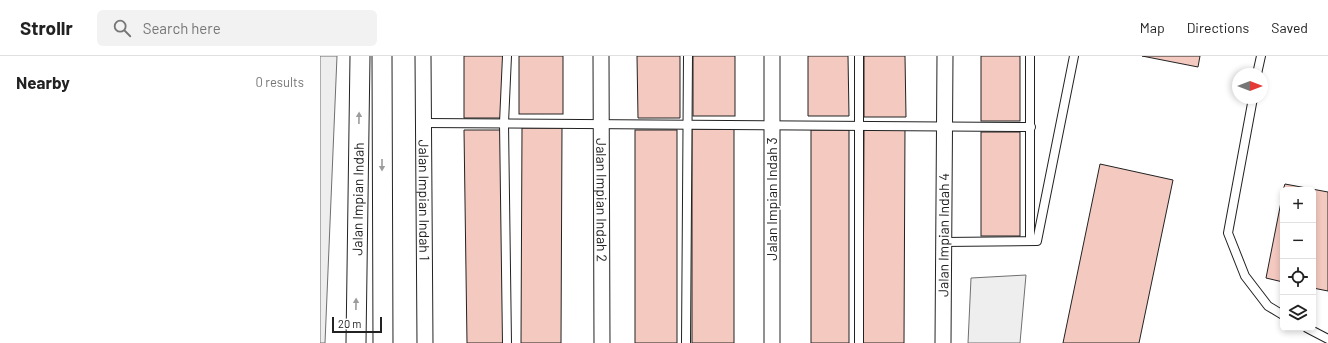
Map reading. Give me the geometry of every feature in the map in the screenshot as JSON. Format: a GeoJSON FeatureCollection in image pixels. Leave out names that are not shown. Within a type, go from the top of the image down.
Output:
{"type":"FeatureCollection","features":[{"type":"Feature","properties":{"kind":"street","name":"Jalan Impian Indah"},"geometry":{"type":"LineString","coordinates":[[356,343],[360,56]]}},
{"type":"Feature","properties":{"kind":"street","name":"Jalan Impian Indah"},"geometry":{"type":"LineString","coordinates":[[382,56],[383,343]]}},
{"type":"Feature","properties":{"kind":"street","name":"Jalan Impian Indah 1"},"geometry":{"type":"LineString","coordinates":[[424,56],[425,343]]}},
{"type":"Feature","properties":{"kind":"street","name":"Jalan Impian Indah 2"},"geometry":{"type":"LineString","coordinates":[[601,56],[602,343]]}},
{"type":"Feature","properties":{"kind":"street","name":"Jalan Impian Indah 3"},"geometry":{"type":"LineString","coordinates":[[772,56],[772,343]]}},
{"type":"Feature","properties":{"kind":"street","name":"Jalan Impian Indah 4"},"geometry":{"type":"LineString","coordinates":[[943,343],[946,127],[945,56]]}},
{"type":"Feature","properties":{"kind":"lane"},"geometry":{"type":"LineString","coordinates":[[507,56],[504,123],[507,343]]}},
{"type":"Feature","properties":{"kind":"lane"},"geometry":{"type":"LineString","coordinates":[[686,343],[688,56]]}},
{"type":"Feature","properties":{"kind":"lane"},"geometry":{"type":"LineString","coordinates":[[859,56],[859,343]]}},
{"type":"Feature","properties":{"kind":"lane"},"geometry":{"type":"LineString","coordinates":[[1030,56],[1030,241]]}},
{"type":"Feature","properties":{"kind":"lane"},"geometry":{"type":"LineString","coordinates":[[944,242],[1037,241],[1074,56]]}},
{"type":"Feature","properties":{"kind":"lane"},"geometry":{"type":"LineString","coordinates":[[1258,68],[1261,56]]}},
{"type":"Feature","properties":{"kind":"lane"},"geometry":{"type":"LineString","coordinates":[[1252,104],[1228,233],[1245,276],[1268,306],[1280,313]]}},
{"type":"Feature","properties":{"kind":"lane"},"geometry":{"type":"LineString","coordinates":[[424,123],[687,126],[772,125],[1031,127]]}},
{"type":"Feature","properties":{"kind":"lane"},"geometry":{"type":"LineString","coordinates":[[1313,331],[1328,339]]}},
{"type":"Feature","properties":{"kind":"shaded area"},"geometry":{"type":"Polygon","coordinates":[[[320,56],[337,56],[325,343],[320,343],[320,56]]]}},
{"type":"Feature","properties":{"kind":"shaded area"},"geometry":{"type":"Polygon","coordinates":[[[1026,275],[1020,343],[968,343],[971,278],[1026,275]]]}},
{"type":"Feature","properties":{"kind":"building"},"geometry":{"type":"Polygon","coordinates":[[[464,56],[503,56],[502,118],[464,118],[464,56]]]}},
{"type":"Feature","properties":{"kind":"building"},"geometry":{"type":"Polygon","coordinates":[[[519,56],[563,56],[563,114],[519,114],[519,56]]]}},
{"type":"Feature","properties":{"kind":"building"},"geometry":{"type":"Polygon","coordinates":[[[637,56],[680,56],[680,118],[638,118],[637,56]]]}},
{"type":"Feature","properties":{"kind":"building"},"geometry":{"type":"Polygon","coordinates":[[[693,56],[735,56],[735,116],[693,116],[693,56]]]}},
{"type":"Feature","properties":{"kind":"building"},"geometry":{"type":"Polygon","coordinates":[[[808,56],[848,56],[849,116],[808,116],[808,56]]]}},
{"type":"Feature","properties":{"kind":"building"},"geometry":{"type":"Polygon","coordinates":[[[864,56],[905,56],[906,117],[864,117],[864,56]]]}},
{"type":"Feature","properties":{"kind":"building"},"geometry":{"type":"Polygon","coordinates":[[[981,56],[1020,56],[1020,121],[981,121],[981,56]]]}},
{"type":"Feature","properties":{"kind":"building"},"geometry":{"type":"Polygon","coordinates":[[[1142,56],[1200,56],[1198,67],[1142,56]]]}},
{"type":"Feature","properties":{"kind":"building"},"geometry":{"type":"Polygon","coordinates":[[[864,127],[905,127],[904,343],[863,343],[864,127]]]}},
{"type":"Feature","properties":{"kind":"building"},"geometry":{"type":"Polygon","coordinates":[[[522,128],[562,128],[561,343],[521,343],[522,128]]]}},
{"type":"Feature","properties":{"kind":"building"},"geometry":{"type":"Polygon","coordinates":[[[692,129],[734,129],[734,343],[692,343],[692,129]]]}},
{"type":"Feature","properties":{"kind":"building"},"geometry":{"type":"Polygon","coordinates":[[[464,130],[502,130],[504,343],[467,343],[464,130]]]}},
{"type":"Feature","properties":{"kind":"building"},"geometry":{"type":"Polygon","coordinates":[[[635,130],[677,130],[677,343],[635,343],[635,130]]]}},
{"type":"Feature","properties":{"kind":"building"},"geometry":{"type":"Polygon","coordinates":[[[811,130],[849,130],[849,343],[811,343],[811,130]]]}},
{"type":"Feature","properties":{"kind":"building"},"geometry":{"type":"Polygon","coordinates":[[[981,132],[1020,132],[1020,236],[981,236],[981,132]]]}},
{"type":"Feature","properties":{"kind":"building"},"geometry":{"type":"Polygon","coordinates":[[[1100,164],[1173,180],[1139,343],[1063,343],[1100,164]]]}},
{"type":"Feature","properties":{"kind":"building"},"geometry":{"type":"Polygon","coordinates":[[[1285,184],[1301,187],[1284,187],[1285,184]]]}},
{"type":"Feature","properties":{"kind":"building"},"geometry":{"type":"Polygon","coordinates":[[[1316,190],[1328,192],[1328,291],[1316,289],[1316,190]]]}},
{"type":"Feature","properties":{"kind":"building"},"geometry":{"type":"Polygon","coordinates":[[[1280,207],[1280,281],[1266,278],[1280,207]]]}}]}
